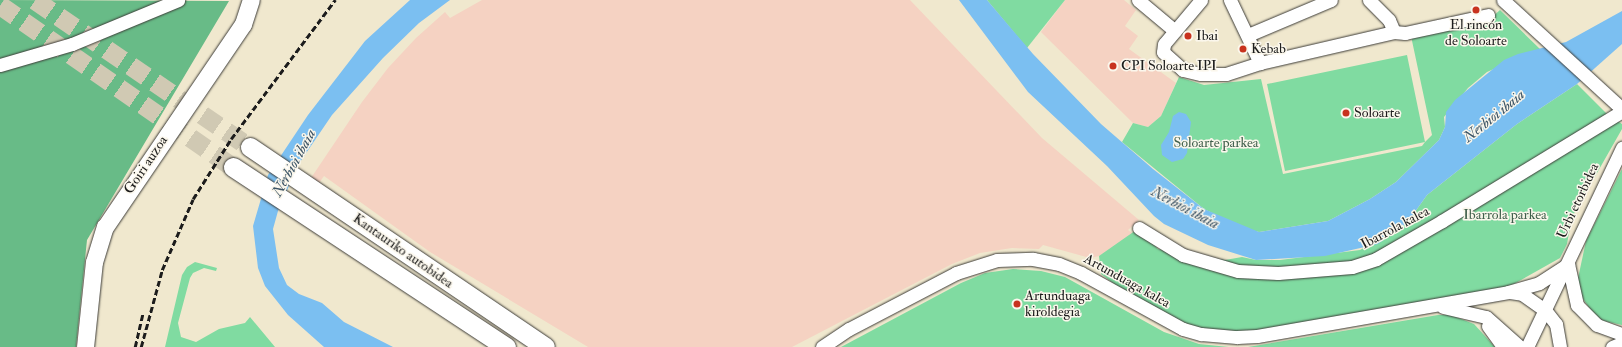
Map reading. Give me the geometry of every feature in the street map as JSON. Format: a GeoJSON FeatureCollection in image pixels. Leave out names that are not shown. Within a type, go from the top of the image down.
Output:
{"type":"FeatureCollection","features":[{"type":"Feature","properties":{"kind":"highway","name":"Kantauriko autobidea"},"geometry":{"type":"LineString","coordinates":[[256,151],[545,347]]}},
{"type":"Feature","properties":{"kind":"highway","name":"Kantauriko autobidea"},"geometry":{"type":"LineString","coordinates":[[241,171],[506,347]]}},
{"type":"Feature","properties":{"kind":"main road","name":"Goiri auzoa"},"geometry":{"type":"LineString","coordinates":[[85,347],[94,262],[105,228],[242,24],[251,0]]}},
{"type":"Feature","properties":{"kind":"street"},"geometry":{"type":"LineString","coordinates":[[0,65],[72,44],[178,0]]}},
{"type":"Feature","properties":{"kind":"street"},"geometry":{"type":"LineString","coordinates":[[1201,0],[1164,44],[1163,52],[1183,70],[1201,74],[1226,74],[1260,63],[1394,32],[1404,33],[1488,15]]}},
{"type":"Feature","properties":{"kind":"street"},"geometry":{"type":"LineString","coordinates":[[1230,0],[1248,35],[1260,63]]}},
{"type":"Feature","properties":{"kind":"street"},"geometry":{"type":"LineString","coordinates":[[1248,35],[1331,0]]}},
{"type":"Feature","properties":{"kind":"street"},"geometry":{"type":"LineString","coordinates":[[1369,0],[1390,20],[1394,32]]}},
{"type":"Feature","properties":{"kind":"street"},"geometry":{"type":"LineString","coordinates":[[1503,0],[1622,110]]}},
{"type":"Feature","properties":{"kind":"street"},"geometry":{"type":"LineString","coordinates":[[1142,3],[1175,31]]}},
{"type":"Feature","properties":{"kind":"street","name":"Ibarrola kalea"},"geometry":{"type":"LineString","coordinates":[[1139,228],[1183,255],[1238,271],[1278,274],[1352,267],[1376,258],[1442,221],[1622,110]]}},
{"type":"Feature","properties":{"kind":"street","name":"Urbi etorbidea"},"geometry":{"type":"LineString","coordinates":[[1527,347],[1568,264],[1589,212],[1621,150]]}},
{"type":"Feature","properties":{"kind":"street","name":"Artunduaga kalea"},"geometry":{"type":"LineString","coordinates":[[822,347],[849,329],[956,273],[982,263],[1013,258],[1043,260],[1069,267],[1168,322],[1196,332],[1218,336],[1257,336],[1508,292],[1539,283],[1568,264]]}},
{"type":"Feature","properties":{"kind":"street"},"geometry":{"type":"LineString","coordinates":[[1568,264],[1577,305],[1597,325],[1622,334]]}},
{"type":"Feature","properties":{"kind":"street","name":"Artunduaga kalea"},"geometry":{"type":"LineString","coordinates":[[1508,292],[1522,294],[1545,310]]}},
{"type":"Feature","properties":{"kind":"street","name":"Artunduaga kalea"},"geometry":{"type":"LineString","coordinates":[[1435,305],[1467,312],[1497,324],[1520,347]]}},
{"type":"Feature","properties":{"kind":"street"},"geometry":{"type":"LineString","coordinates":[[1545,310],[1556,324],[1560,347]]}},
{"type":"Feature","properties":{"kind":"street","name":"Artunduaga kalea"},"geometry":{"type":"LineString","coordinates":[[1467,312],[1494,331],[1503,347]]}},
{"type":"Feature","properties":{"kind":"street"},"geometry":{"type":"LineString","coordinates":[[1612,347],[1622,343]]}},
{"type":"Feature","properties":{"kind":"shaded area"},"geometry":{"type":"Polygon","coordinates":[[[482,0],[910,0],[1042,138],[1139,220],[1128,230],[1135,235],[1099,256],[1090,258],[1043,245],[1039,249],[1012,248],[980,253],[952,264],[792,347],[588,347],[430,252],[324,176],[319,183],[311,178],[362,102],[388,68],[416,38],[445,12],[450,18],[482,0]]]}},
{"type":"Feature","properties":{"kind":"shaded area","name":"CPI Soloarte IPI"},"geometry":{"type":"Polygon","coordinates":[[[1065,0],[1124,0],[1136,10],[1125,26],[1138,36],[1129,49],[1176,83],[1161,116],[1148,127],[1133,123],[1041,32],[1065,0]]]}},
{"type":"Feature","properties":{"kind":"green space"},"geometry":{"type":"Polygon","coordinates":[[[0,0],[229,1],[87,240],[76,347],[0,347],[0,0]]]}},
{"type":"Feature","properties":{"kind":"green space"},"geometry":{"type":"Polygon","coordinates":[[[987,0],[1065,0],[1027,48],[987,0]]]}},
{"type":"Feature","properties":{"kind":"green space","name":"Soloarte parkea"},"geometry":{"type":"Polygon","coordinates":[[[1500,10],[1540,49],[1487,72],[1468,88],[1444,117],[1445,127],[1439,140],[1396,182],[1370,199],[1328,221],[1259,232],[1244,228],[1204,209],[1122,142],[1133,123],[1148,127],[1161,116],[1179,77],[1204,85],[1261,79],[1283,174],[1422,146],[1432,135],[1411,36],[1491,18],[1500,10]]]}},
{"type":"Feature","properties":{"kind":"green space","name":"Soloarte"},"geometry":{"type":"Polygon","coordinates":[[[1407,55],[1425,142],[1285,171],[1267,84],[1407,55]]]}},
{"type":"Feature","properties":{"kind":"green space","name":"Ibarrola parkea"},"geometry":{"type":"Polygon","coordinates":[[[1577,84],[1608,115],[1622,124],[1622,129],[1572,217],[1567,244],[1560,258],[1512,285],[1435,305],[1218,336],[1154,314],[1101,274],[1099,256],[1139,228],[1158,249],[1225,260],[1242,257],[1256,260],[1280,260],[1360,250],[1407,223],[1427,195],[1517,124],[1577,84]]]}},
{"type":"Feature","properties":{"kind":"green space"},"geometry":{"type":"Polygon","coordinates":[[[1622,169],[1622,325],[1604,321],[1595,316],[1581,296],[1577,283],[1586,241],[1622,169]]]}},
{"type":"Feature","properties":{"kind":"green space"},"geometry":{"type":"Polygon","coordinates":[[[195,262],[217,268],[216,271],[204,268],[193,273],[190,278],[178,323],[181,337],[196,342],[219,329],[245,323],[250,317],[275,347],[165,347],[182,275],[187,267],[195,262]]]}},
{"type":"Feature","properties":{"kind":"green space","name":"Artunduaga kiroldegia"},"geometry":{"type":"Polygon","coordinates":[[[1013,269],[1041,271],[1065,277],[1164,332],[1199,344],[1229,347],[841,347],[961,283],[985,273],[1013,269]]]}},
{"type":"Feature","properties":{"kind":"green space"},"geometry":{"type":"Polygon","coordinates":[[[1438,315],[1451,315],[1474,324],[1495,347],[1248,347],[1438,315]]]}},
{"type":"Feature","properties":{"kind":"water","name":"Nerbioi ibaia"},"geometry":{"type":"Polygon","coordinates":[[[410,0],[450,0],[419,23],[383,58],[332,115],[298,165],[278,211],[273,229],[279,268],[287,285],[299,294],[322,303],[344,322],[393,347],[324,347],[288,315],[265,286],[258,268],[253,226],[268,175],[308,115],[365,41],[410,0]]]}},
{"type":"Feature","properties":{"kind":"water","name":"Nerbioi ibaia"},"geometry":{"type":"Polygon","coordinates":[[[959,0],[987,0],[1033,54],[1101,124],[1153,169],[1204,209],[1259,232],[1328,221],[1370,199],[1396,182],[1439,140],[1445,127],[1446,112],[1455,100],[1504,60],[1518,54],[1566,42],[1622,11],[1622,44],[1577,84],[1517,124],[1427,195],[1407,223],[1378,244],[1325,256],[1256,260],[1208,245],[1164,224],[1154,216],[1107,166],[1028,92],[959,0]]]}},
{"type":"Feature","properties":{"kind":"water"},"geometry":{"type":"Polygon","coordinates":[[[1179,112],[1186,114],[1191,122],[1187,153],[1183,159],[1172,162],[1162,155],[1161,145],[1169,132],[1173,116],[1179,112]]]}},
{"type":"Feature","properties":{"kind":"tunnel"},"geometry":{"type":"LineString","coordinates":[[35,0],[250,147]]}},
{"type":"Feature","properties":{"kind":"tunnel"},"geometry":{"type":"LineString","coordinates":[[0,5],[233,167]]}},
{"type":"Feature","properties":{"kind":"railway"},"geometry":{"type":"LineString","coordinates":[[141,347],[162,270],[193,199],[231,139],[335,0]]}},
{"type":"Feature","properties":{"kind":"railway"},"geometry":{"type":"LineString","coordinates":[[135,347],[143,312]]}},
{"type":"Feature","properties":{"kind":"place","name":"El rincón de Soloarte"},"geometry":{"type":"Point","coordinates":[1476,10]}},
{"type":"Feature","properties":{"kind":"place","name":"Ibai"},"geometry":{"type":"Point","coordinates":[1188,36]}},
{"type":"Feature","properties":{"kind":"place","name":"Kebab"},"geometry":{"type":"Point","coordinates":[1243,49]}},
{"type":"Feature","properties":{"kind":"place","name":"CPI Soloarte IPI"},"geometry":{"type":"Point","coordinates":[1113,66]}},
{"type":"Feature","properties":{"kind":"place","name":"Soloarte"},"geometry":{"type":"Point","coordinates":[1346,113]}},
{"type":"Feature","properties":{"kind":"place","name":"Artunduaga kiroldegia"},"geometry":{"type":"Point","coordinates":[1017,304]}}]}
